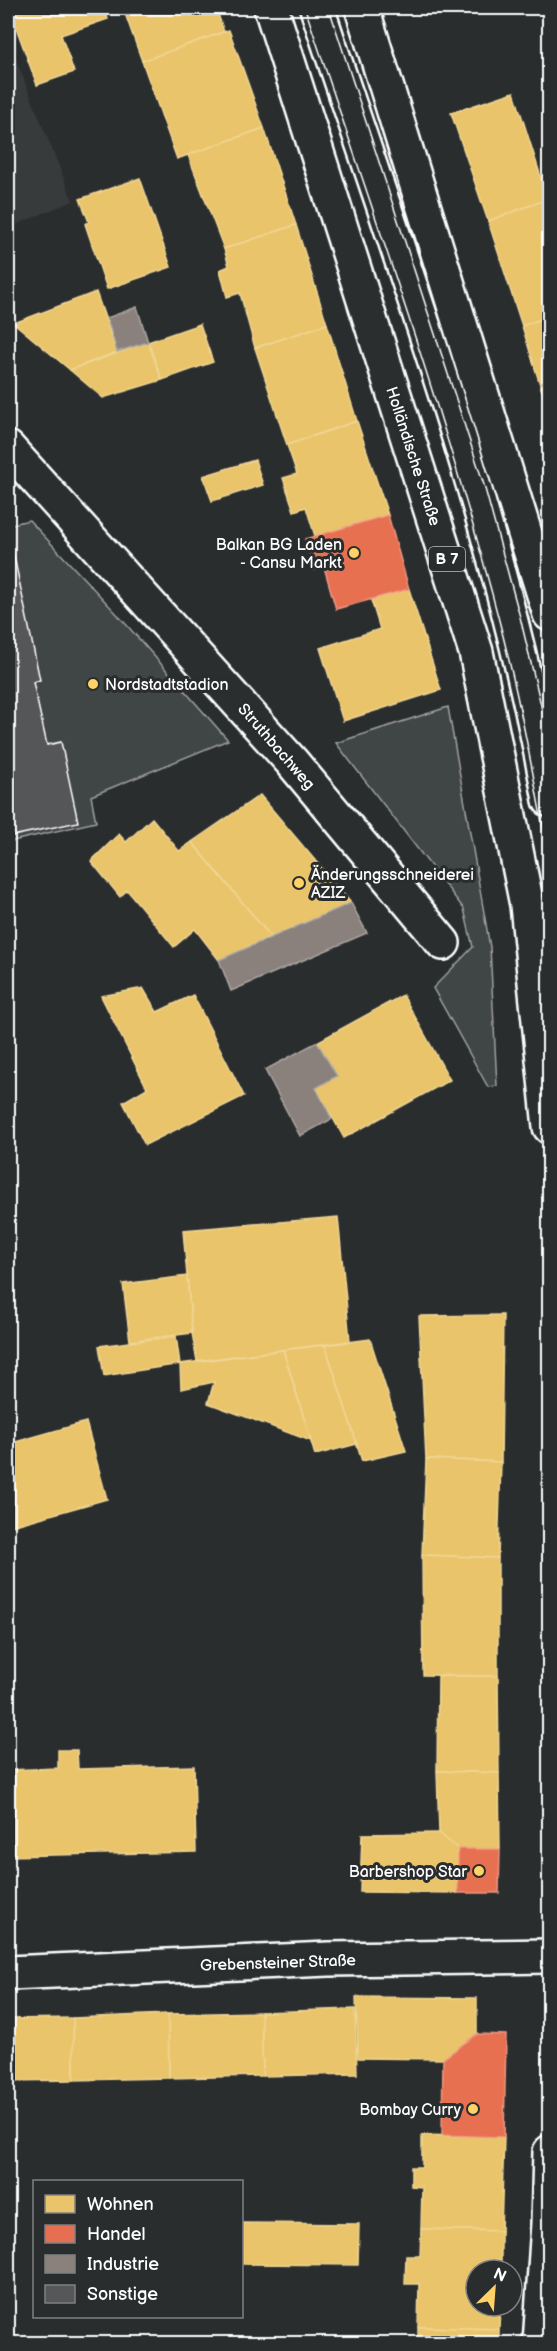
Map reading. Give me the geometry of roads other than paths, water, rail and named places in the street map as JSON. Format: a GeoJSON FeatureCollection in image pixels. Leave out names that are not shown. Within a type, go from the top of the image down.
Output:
{"type":"FeatureCollection","features":[{"type":"Feature","properties":{"kind":"main road","name":"Holländische Straße"},"geometry":{"type":"LineString","coordinates":[[271,8],[476,652],[527,905],[549,1127]]}},
{"type":"Feature","properties":{"kind":"main road"},"geometry":{"type":"LineString","coordinates":[[317,8],[425,333],[473,488],[510,622],[549,800]]}},
{"type":"Feature","properties":{"kind":"main road"},"geometry":{"type":"LineString","coordinates":[[362,8],[549,614]]}},
{"type":"Feature","properties":{"kind":"main road","name":"Struthbachweg"},"geometry":{"type":"LineString","coordinates":[[8,448],[292,762],[443,943]]}},
{"type":"Feature","properties":{"kind":"main road","name":"Grebensteiner Straße"},"geometry":{"type":"LineString","coordinates":[[8,1973],[329,1959],[549,1956]]}},
{"type":"Feature","properties":{"kind":"main road"},"geometry":{"type":"LineString","coordinates":[[540,2343],[549,2224],[549,2152]]}},
{"type":"Feature","properties":{"kind":"tram line"},"geometry":{"type":"LineString","coordinates":[[305,8],[408,314],[479,546],[515,685],[550,868]]}},
{"type":"Feature","properties":{"kind":"tram line"},"geometry":{"type":"LineString","coordinates":[[329,8],[484,485],[520,617],[550,743]]}},
{"type":"Feature","properties":{"kind":"place","name":"Balkan BG Laden - Cansu Markt"},"geometry":{"type":"Point","coordinates":[354,553]}},
{"type":"Feature","properties":{"kind":"place","name":"Nordstadtstadion"},"geometry":{"type":"Point","coordinates":[93,684]}},
{"type":"Feature","properties":{"kind":"place","name":"Änderungsschneiderei AZIZ"},"geometry":{"type":"Point","coordinates":[299,883]}},
{"type":"Feature","properties":{"kind":"place","name":"Barbershop Star"},"geometry":{"type":"Point","coordinates":[479,1871]}},
{"type":"Feature","properties":{"kind":"place","name":"Bombay Curry"},"geometry":{"type":"Point","coordinates":[473,2109]}}]}
